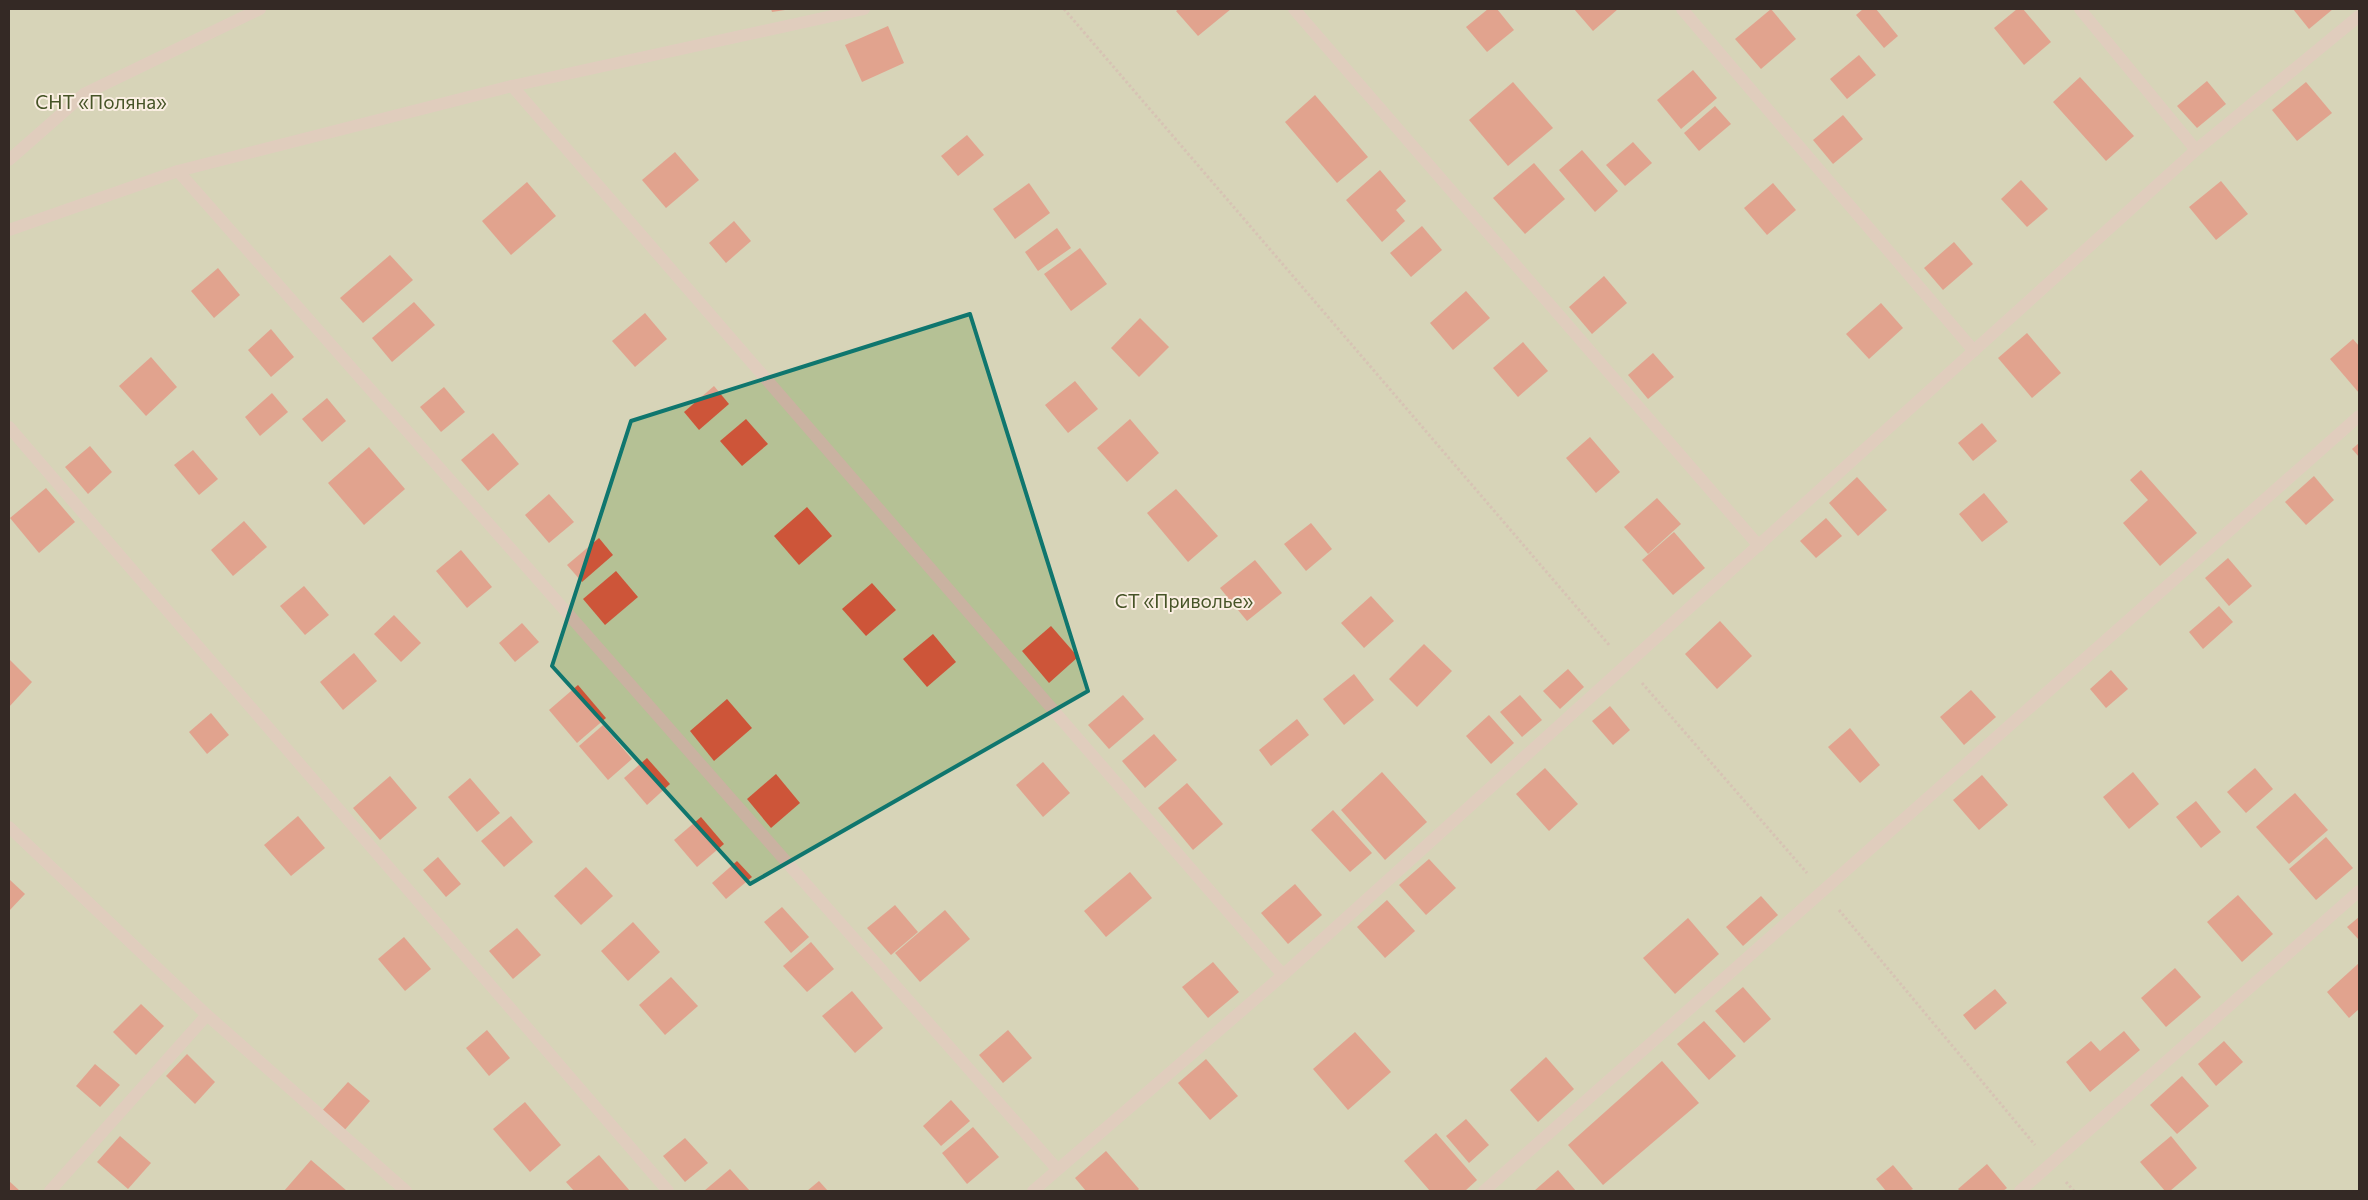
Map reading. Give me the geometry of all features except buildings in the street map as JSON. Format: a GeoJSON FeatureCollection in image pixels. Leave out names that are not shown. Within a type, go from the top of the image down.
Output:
{"type":"FeatureCollection","features":[{"type":"Feature","properties":{"kind":"street"},"geometry":{"type":"LineString","coordinates":[[9,160],[84,94],[260,9]]}},
{"type":"Feature","properties":{"kind":"street"},"geometry":{"type":"LineString","coordinates":[[9,230],[178,171],[512,86],[864,9]]}},
{"type":"Feature","properties":{"kind":"street"},"geometry":{"type":"LineString","coordinates":[[1294,9],[1759,546]]}},
{"type":"Feature","properties":{"kind":"street"},"geometry":{"type":"LineString","coordinates":[[1682,9],[1974,351]]}},
{"type":"Feature","properties":{"kind":"street"},"geometry":{"type":"LineString","coordinates":[[2080,9],[2196,150]]}},
{"type":"Feature","properties":{"kind":"street"},"geometry":{"type":"LineString","coordinates":[[1033,1191],[1283,975],[2196,150],[2359,16]]}},
{"type":"Feature","properties":{"kind":"street"},"geometry":{"type":"LineString","coordinates":[[512,86],[1283,975]]}},
{"type":"Feature","properties":{"kind":"street"},"geometry":{"type":"LineString","coordinates":[[178,171],[1057,1169]]}},
{"type":"Feature","properties":{"kind":"street"},"geometry":{"type":"LineString","coordinates":[[1484,1191],[2359,416]]}},
{"type":"Feature","properties":{"kind":"street"},"geometry":{"type":"LineString","coordinates":[[9,428],[668,1191]]}},
{"type":"Feature","properties":{"kind":"street"},"geometry":{"type":"LineString","coordinates":[[9,827],[207,1015],[406,1191]]}},
{"type":"Feature","properties":{"kind":"street"},"geometry":{"type":"LineString","coordinates":[[2020,1191],[2359,891]]}},
{"type":"Feature","properties":{"kind":"street"},"geometry":{"type":"LineString","coordinates":[[50,1191],[207,1015]]}},
{"type":"Feature","properties":{"kind":"path"},"geometry":{"type":"LineString","coordinates":[[1064,9],[1627,666],[1822,890],[2074,1191]]}},
{"type":"Feature","properties":{"kind":"highlighted area"},"geometry":{"type":"Polygon","coordinates":[[[970,314],[1088,691],[750,884],[552,666],[631,421],[970,314]]]}},
{"type":"Feature","properties":{"kind":"green space","name":"СТ «Приволье»"},"geometry":{"type":"Polygon","coordinates":[[[9,9],[2359,9],[2359,1191],[9,1191],[9,9]]]}},
{"type":"Feature","properties":{"kind":"park label","name":"СНТ «Поляна»"},"geometry":{"type":"Point","coordinates":[101,101]}}]}
